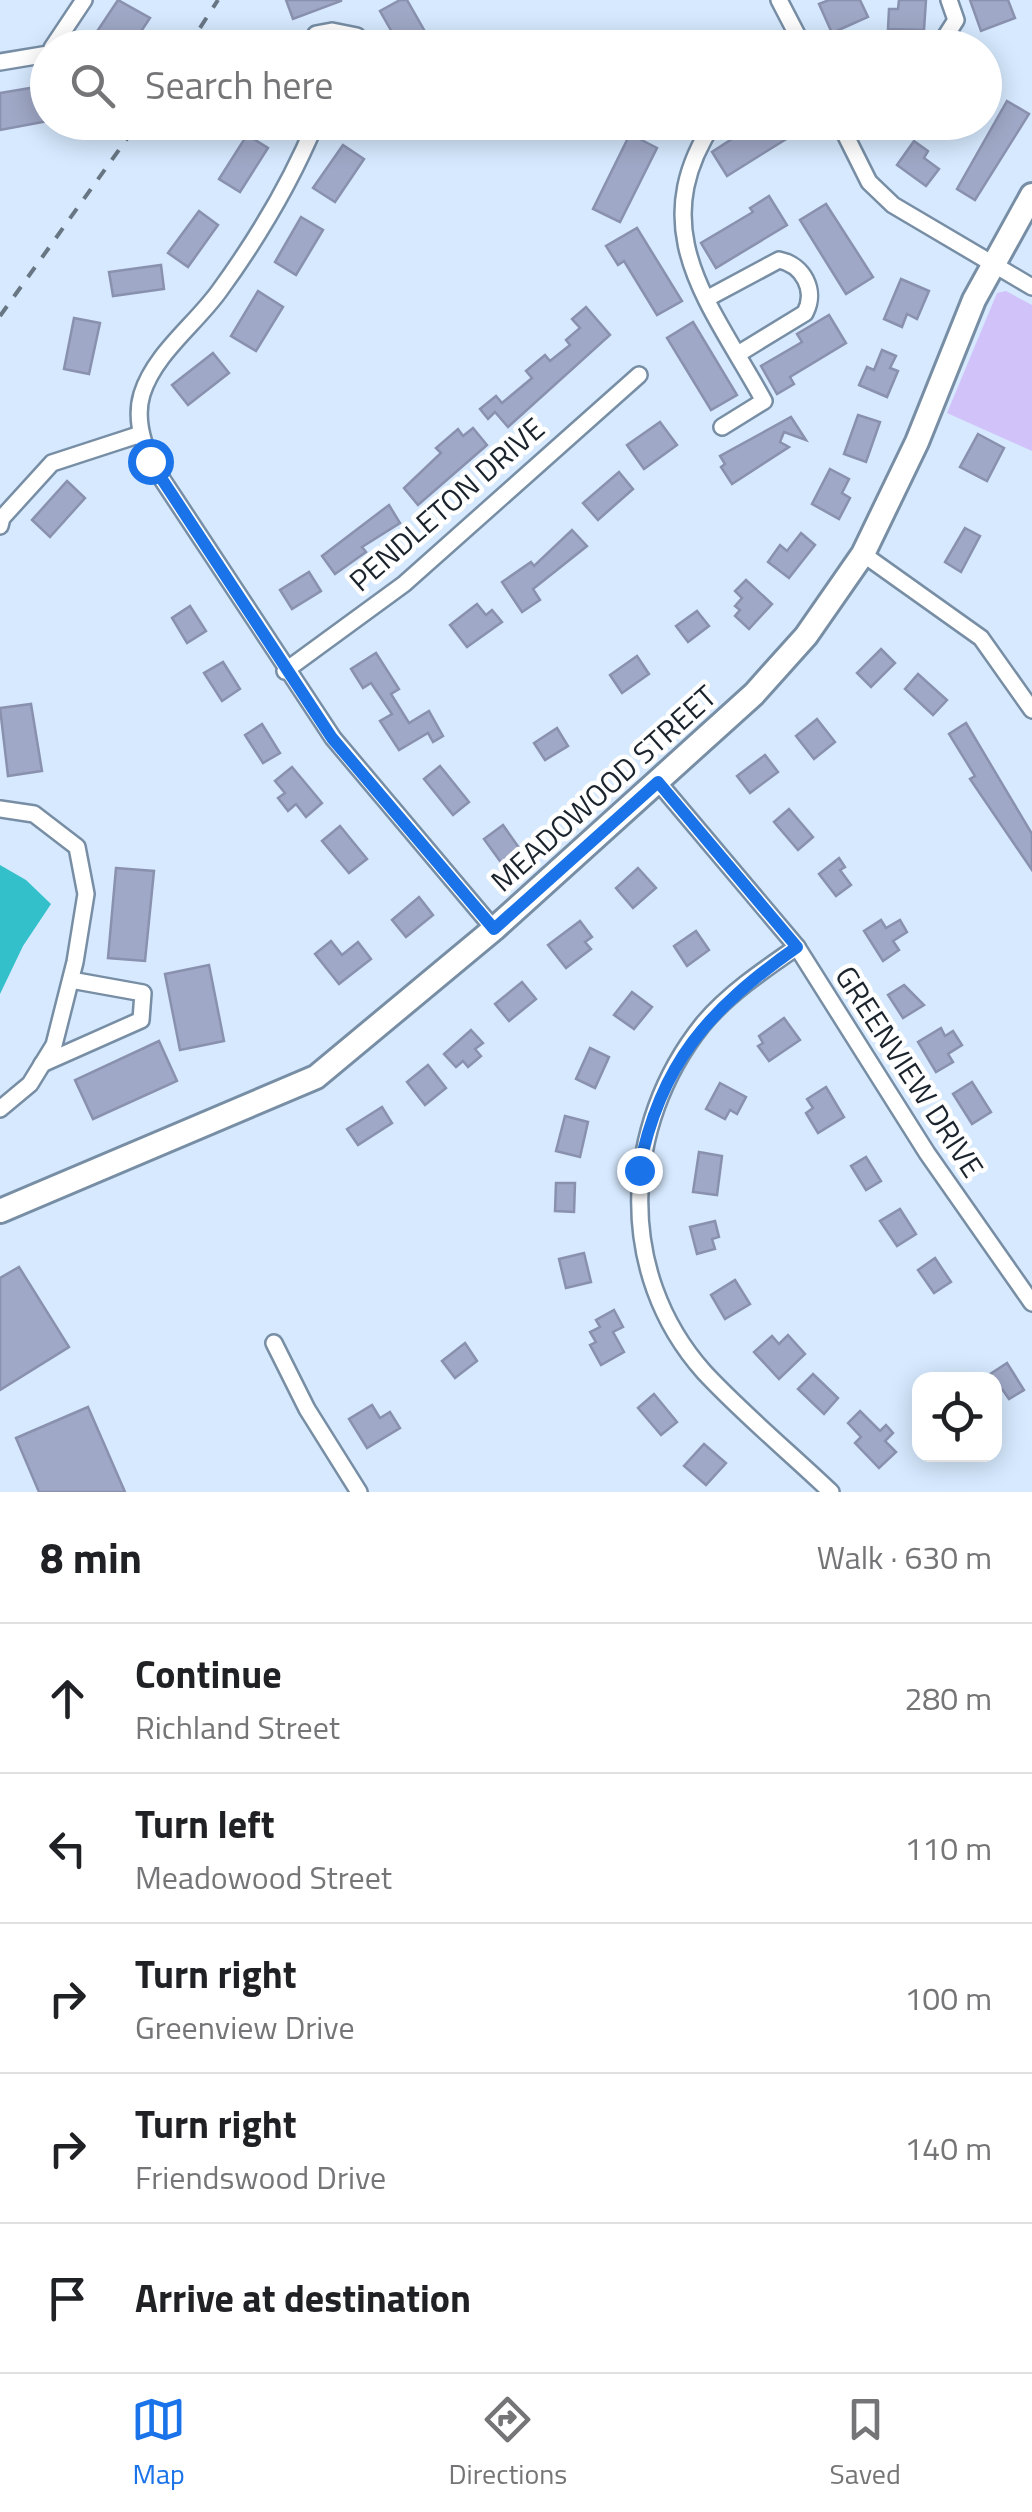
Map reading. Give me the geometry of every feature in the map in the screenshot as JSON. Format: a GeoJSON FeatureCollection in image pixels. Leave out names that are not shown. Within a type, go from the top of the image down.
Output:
{"type":"FeatureCollection","features":[{"type":"Feature","properties":{"kind":"street"},"geometry":{"type":"LineString","coordinates":[[64,30],[84,0]]}},
{"type":"Feature","properties":{"kind":"street"},"geometry":{"type":"LineString","coordinates":[[779,0],[795,30]]}},
{"type":"Feature","properties":{"kind":"street"},"geometry":{"type":"LineString","coordinates":[[949,0],[956,20],[950,30]]}},
{"type":"Feature","properties":{"kind":"street"},"geometry":{"type":"LineString","coordinates":[[0,62],[30,57]]}},
{"type":"Feature","properties":{"kind":"street"},"geometry":{"type":"LineString","coordinates":[[308,140],[220,290],[154,368],[141,398],[141,434],[150,461],[332,738],[494,929]]}},
{"type":"Feature","properties":{"kind":"street"},"geometry":{"type":"LineString","coordinates":[[702,140],[692,156],[681,212],[686,256],[764,402],[722,427]]}},
{"type":"Feature","properties":{"kind":"street"},"geometry":{"type":"LineString","coordinates":[[848,140],[869,182],[893,205],[1032,287]]}},
{"type":"Feature","properties":{"kind":"street","name":"MEADOWOOD STREET"},"geometry":{"type":"LineString","coordinates":[[2,1204],[316,1077],[494,929],[658,782],[780,665],[864,554],[900,483],[958,337],[1032,195]]}},
{"type":"Feature","properties":{"kind":"street"},"geometry":{"type":"LineString","coordinates":[[708,298],[779,260],[789,262],[805,277],[810,294],[805,312],[738,354]]}},
{"type":"Feature","properties":{"kind":"street","name":"PENDLETON DRIVE"},"geometry":{"type":"LineString","coordinates":[[285,671],[404,584],[639,375]]}},
{"type":"Feature","properties":{"kind":"street"},"geometry":{"type":"LineString","coordinates":[[0,526],[2,518],[52,463],[141,434]]}},
{"type":"Feature","properties":{"kind":"street"},"geometry":{"type":"LineString","coordinates":[[864,554],[980,638],[1032,710]]}},
{"type":"Feature","properties":{"kind":"street","name":"GREENVIEW DRIVE"},"geometry":{"type":"LineString","coordinates":[[658,782],[797,947],[926,1153],[1032,1302]]}},
{"type":"Feature","properties":{"kind":"street"},"geometry":{"type":"LineString","coordinates":[[0,809],[34,814],[77,847],[86,894],[54,1045],[30,1084],[0,1109]]}},
{"type":"Feature","properties":{"kind":"street"},"geometry":{"type":"LineString","coordinates":[[797,947],[706,1022],[670,1071],[648,1123],[639,1170],[639,1214],[644,1256],[666,1315],[702,1370],[831,1492]]}},
{"type":"Feature","properties":{"kind":"street"},"geometry":{"type":"LineString","coordinates":[[42,1064],[141,1020],[143,992],[70,980]]}},
{"type":"Feature","properties":{"kind":"street"},"geometry":{"type":"LineString","coordinates":[[274,1344],[359,1492]]}},
{"type":"Feature","properties":{"kind":"shaded area"},"geometry":{"type":"Polygon","coordinates":[[[1006,291],[1032,305],[1032,451],[947,413],[997,293],[1006,291]]]}},
{"type":"Feature","properties":{"kind":"water"},"geometry":{"type":"Polygon","coordinates":[[[0,865],[26,880],[51,904],[23,946],[0,994],[0,865]]]}},
{"type":"Feature","properties":{"kind":"building"},"geometry":{"type":"Polygon","coordinates":[[[118,0],[150,18],[142,30],[98,30],[118,0]]]}},
{"type":"Feature","properties":{"kind":"building"},"geometry":{"type":"Polygon","coordinates":[[[286,0],[341,0],[341,1],[293,19],[286,0]]]}},
{"type":"Feature","properties":{"kind":"building"},"geometry":{"type":"Polygon","coordinates":[[[407,0],[424,30],[391,30],[380,11],[407,0]]]}},
{"type":"Feature","properties":{"kind":"building"},"geometry":{"type":"Polygon","coordinates":[[[829,0],[860,0],[868,17],[831,30],[819,4],[829,0]]]}},
{"type":"Feature","properties":{"kind":"building"},"geometry":{"type":"Polygon","coordinates":[[[899,0],[926,0],[924,30],[888,29],[889,9],[898,9],[899,0]]]}},
{"type":"Feature","properties":{"kind":"building"},"geometry":{"type":"Polygon","coordinates":[[[970,0],[1008,0],[1015,18],[981,30],[970,0]]]}},
{"type":"Feature","properties":{"kind":"building"},"geometry":{"type":"Polygon","coordinates":[[[30,88],[30,124],[0,130],[0,93],[30,88]]]}},
{"type":"Feature","properties":{"kind":"building"},"geometry":{"type":"Polygon","coordinates":[[[1007,101],[1029,114],[975,200],[957,189],[985,140],[1002,140],[1002,110],[1007,101]]]}},
{"type":"Feature","properties":{"kind":"building"},"geometry":{"type":"Polygon","coordinates":[[[244,140],[255,140],[268,148],[240,192],[219,179],[244,140]]]}},
{"type":"Feature","properties":{"kind":"building"},"geometry":{"type":"Polygon","coordinates":[[[627,140],[642,140],[657,148],[620,222],[593,209],[627,140]]]}},
{"type":"Feature","properties":{"kind":"building"},"geometry":{"type":"Polygon","coordinates":[[[730,140],[785,140],[727,176],[712,152],[730,140]]]}},
{"type":"Feature","properties":{"kind":"building"},"geometry":{"type":"Polygon","coordinates":[[[914,141],[928,151],[924,158],[939,169],[926,186],[897,165],[914,141]]]}},
{"type":"Feature","properties":{"kind":"building"},"geometry":{"type":"Polygon","coordinates":[[[343,145],[364,159],[335,202],[313,188],[343,145]]]}},
{"type":"Feature","properties":{"kind":"building"},"geometry":{"type":"Polygon","coordinates":[[[769,196],[787,225],[716,268],[701,243],[753,212],[750,208],[769,196]]]}},
{"type":"Feature","properties":{"kind":"building"},"geometry":{"type":"Polygon","coordinates":[[[826,204],[873,277],[846,294],[800,220],[826,204]]]}},
{"type":"Feature","properties":{"kind":"building"},"geometry":{"type":"Polygon","coordinates":[[[199,211],[218,225],[188,267],[168,253],[199,211]]]}},
{"type":"Feature","properties":{"kind":"building"},"geometry":{"type":"Polygon","coordinates":[[[301,217],[323,230],[296,275],[275,262],[301,217]]]}},
{"type":"Feature","properties":{"kind":"building"},"geometry":{"type":"Polygon","coordinates":[[[637,228],[682,301],[657,315],[624,261],[618,265],[606,246],[637,228]]]}},
{"type":"Feature","properties":{"kind":"building"},"geometry":{"type":"Polygon","coordinates":[[[161,265],[164,289],[113,296],[109,272],[161,265]]]}},
{"type":"Feature","properties":{"kind":"building"},"geometry":{"type":"Polygon","coordinates":[[[901,279],[929,291],[917,319],[907,314],[902,327],[884,319],[901,279]]]}},
{"type":"Feature","properties":{"kind":"building"},"geometry":{"type":"Polygon","coordinates":[[[258,291],[283,307],[256,351],[231,336],[258,291]]]}},
{"type":"Feature","properties":{"kind":"building"},"geometry":{"type":"Polygon","coordinates":[[[586,307],[610,335],[508,427],[495,412],[488,419],[480,409],[496,396],[502,403],[532,378],[526,371],[545,355],[550,361],[570,345],[566,340],[580,328],[572,319],[586,307]]]}},
{"type":"Feature","properties":{"kind":"building"},"geometry":{"type":"Polygon","coordinates":[[[829,315],[846,343],[790,377],[794,384],[777,394],[761,366],[802,342],[797,334],[829,315]]]}},
{"type":"Feature","properties":{"kind":"building"},"geometry":{"type":"Polygon","coordinates":[[[74,318],[100,323],[89,374],[64,369],[74,318]]]}},
{"type":"Feature","properties":{"kind":"building"},"geometry":{"type":"Polygon","coordinates":[[[693,322],[737,395],[711,410],[667,338],[693,322]]]}},
{"type":"Feature","properties":{"kind":"building"},"geometry":{"type":"Polygon","coordinates":[[[882,350],[896,356],[890,368],[898,371],[887,397],[859,385],[867,367],[874,370],[882,350]]]}},
{"type":"Feature","properties":{"kind":"building"},"geometry":{"type":"Polygon","coordinates":[[[213,353],[229,373],[188,405],[172,385],[213,353]]]}},
{"type":"Feature","properties":{"kind":"building"},"geometry":{"type":"Polygon","coordinates":[[[858,415],[880,422],[866,462],[844,454],[858,415]]]}},
{"type":"Feature","properties":{"kind":"building"},"geometry":{"type":"Polygon","coordinates":[[[791,417],[806,440],[784,432],[780,442],[789,447],[732,484],[721,467],[725,464],[720,456],[791,417]]]}},
{"type":"Feature","properties":{"kind":"building"},"geometry":{"type":"Polygon","coordinates":[[[660,422],[677,445],[644,469],[627,445],[660,422]]]}},
{"type":"Feature","properties":{"kind":"building"},"geometry":{"type":"Polygon","coordinates":[[[473,428],[487,445],[418,505],[404,488],[441,453],[436,448],[458,429],[463,436],[473,428]]]}},
{"type":"Feature","properties":{"kind":"building"},"geometry":{"type":"Polygon","coordinates":[[[978,434],[1004,448],[987,481],[960,467],[978,434]]]}},
{"type":"Feature","properties":{"kind":"building"},"geometry":{"type":"Polygon","coordinates":[[[830,469],[849,479],[842,493],[850,498],[839,519],[812,504],[830,469]]]}},
{"type":"Feature","properties":{"kind":"building"},"geometry":{"type":"Polygon","coordinates":[[[619,472],[633,489],[598,520],[583,503],[619,472]]]}},
{"type":"Feature","properties":{"kind":"building"},"geometry":{"type":"Polygon","coordinates":[[[67,481],[85,498],[50,537],[32,520],[67,481]]]}},
{"type":"Feature","properties":{"kind":"building"},"geometry":{"type":"Polygon","coordinates":[[[389,505],[400,523],[362,547],[366,552],[335,574],[322,556],[389,505]]]}},
{"type":"Feature","properties":{"kind":"building"},"geometry":{"type":"Polygon","coordinates":[[[965,528],[980,536],[961,572],[945,562],[965,528]]]}},
{"type":"Feature","properties":{"kind":"building"},"geometry":{"type":"Polygon","coordinates":[[[572,530],[587,546],[533,589],[540,600],[522,612],[502,582],[531,562],[534,566],[572,530]]]}},
{"type":"Feature","properties":{"kind":"building"},"geometry":{"type":"Polygon","coordinates":[[[801,533],[815,545],[789,578],[768,562],[780,545],[787,551],[801,533]]]}},
{"type":"Feature","properties":{"kind":"building"},"geometry":{"type":"Polygon","coordinates":[[[309,572],[321,591],[292,609],[280,590],[309,572]]]}},
{"type":"Feature","properties":{"kind":"building"},"geometry":{"type":"Polygon","coordinates":[[[746,580],[772,604],[749,629],[735,616],[740,610],[735,606],[742,598],[735,591],[746,580]]]}},
{"type":"Feature","properties":{"kind":"building"},"geometry":{"type":"Polygon","coordinates":[[[477,604],[486,615],[492,610],[502,622],[467,647],[450,625],[477,604]]]}},
{"type":"Feature","properties":{"kind":"building"},"geometry":{"type":"Polygon","coordinates":[[[190,606],[206,631],[187,643],[172,618],[190,606]]]}},
{"type":"Feature","properties":{"kind":"building"},"geometry":{"type":"Polygon","coordinates":[[[697,611],[709,626],[688,642],[676,626],[697,611]]]}},
{"type":"Feature","properties":{"kind":"building"},"geometry":{"type":"Polygon","coordinates":[[[881,649],[895,663],[871,687],[857,673],[881,649]]]}},
{"type":"Feature","properties":{"kind":"building"},"geometry":{"type":"Polygon","coordinates":[[[376,653],[399,689],[391,694],[409,723],[429,711],[443,736],[433,742],[428,733],[399,750],[380,721],[392,714],[371,683],[363,688],[351,669],[376,653]]]}},
{"type":"Feature","properties":{"kind":"building"},"geometry":{"type":"Polygon","coordinates":[[[637,656],[649,674],[622,693],[610,675],[637,656]]]}},
{"type":"Feature","properties":{"kind":"building"},"geometry":{"type":"Polygon","coordinates":[[[223,662],[240,689],[222,701],[204,673],[223,662]]]}},
{"type":"Feature","properties":{"kind":"building"},"geometry":{"type":"Polygon","coordinates":[[[918,674],[947,700],[933,715],[905,689],[918,674]]]}},
{"type":"Feature","properties":{"kind":"building"},"geometry":{"type":"Polygon","coordinates":[[[31,704],[42,771],[8,776],[0,708],[31,704]]]}},
{"type":"Feature","properties":{"kind":"building"},"geometry":{"type":"Polygon","coordinates":[[[817,719],[835,742],[814,759],[796,736],[817,719]]]}},
{"type":"Feature","properties":{"kind":"building"},"geometry":{"type":"Polygon","coordinates":[[[966,723],[1032,834],[1032,870],[970,779],[975,776],[949,734],[966,723]]]}},
{"type":"Feature","properties":{"kind":"building"},"geometry":{"type":"Polygon","coordinates":[[[262,724],[280,753],[263,763],[245,735],[262,724]]]}},
{"type":"Feature","properties":{"kind":"building"},"geometry":{"type":"Polygon","coordinates":[[[557,728],[568,746],[545,760],[534,743],[557,728]]]}},
{"type":"Feature","properties":{"kind":"building"},"geometry":{"type":"Polygon","coordinates":[[[765,755],[778,772],[750,793],[737,776],[765,755]]]}},
{"type":"Feature","properties":{"kind":"building"},"geometry":{"type":"Polygon","coordinates":[[[440,766],[469,802],[453,815],[424,779],[440,766]]]}},
{"type":"Feature","properties":{"kind":"building"},"geometry":{"type":"Polygon","coordinates":[[[292,767],[322,803],[306,817],[296,804],[288,811],[278,798],[285,793],[275,781],[292,767]]]}},
{"type":"Feature","properties":{"kind":"building"},"geometry":{"type":"Polygon","coordinates":[[[789,809],[813,837],[798,850],[774,822],[789,809]]]}},
{"type":"Feature","properties":{"kind":"building"},"geometry":{"type":"Polygon","coordinates":[[[503,825],[524,855],[505,868],[484,839],[503,825]]]}},
{"type":"Feature","properties":{"kind":"building"},"geometry":{"type":"Polygon","coordinates":[[[340,826],[367,859],[349,873],[322,841],[340,826]]]}},
{"type":"Feature","properties":{"kind":"building"},"geometry":{"type":"Polygon","coordinates":[[[839,858],[845,867],[840,870],[851,885],[836,896],[819,874],[839,858]]]}},
{"type":"Feature","properties":{"kind":"building"},"geometry":{"type":"Polygon","coordinates":[[[116,868],[154,871],[145,961],[108,958],[116,868]]]}},
{"type":"Feature","properties":{"kind":"building"},"geometry":{"type":"Polygon","coordinates":[[[638,868],[656,888],[633,908],[616,888],[638,868]]]}},
{"type":"Feature","properties":{"kind":"building"},"geometry":{"type":"Polygon","coordinates":[[[419,897],[433,915],[406,937],[392,920],[419,897]]]}},
{"type":"Feature","properties":{"kind":"building"},"geometry":{"type":"Polygon","coordinates":[[[881,920],[886,928],[900,920],[907,932],[893,941],[899,950],[883,961],[864,931],[881,920]]]}},
{"type":"Feature","properties":{"kind":"building"},"geometry":{"type":"Polygon","coordinates":[[[580,921],[592,937],[585,942],[591,949],[566,968],[548,945],[580,921]]]}},
{"type":"Feature","properties":{"kind":"building"},"geometry":{"type":"Polygon","coordinates":[[[696,931],[709,950],[687,966],[674,946],[696,931]]]}},
{"type":"Feature","properties":{"kind":"building"},"geometry":{"type":"Polygon","coordinates":[[[331,941],[342,955],[358,942],[371,959],[339,984],[315,954],[331,941]]]}},
{"type":"Feature","properties":{"kind":"building"},"geometry":{"type":"Polygon","coordinates":[[[209,965],[224,1041],[180,1050],[165,974],[209,965]]]}},
{"type":"Feature","properties":{"kind":"building"},"geometry":{"type":"Polygon","coordinates":[[[522,982],[536,999],[509,1021],[495,1004],[522,982]]]}},
{"type":"Feature","properties":{"kind":"building"},"geometry":{"type":"Polygon","coordinates":[[[904,985],[924,1005],[903,1018],[888,995],[904,985]]]}},
{"type":"Feature","properties":{"kind":"building"},"geometry":{"type":"Polygon","coordinates":[[[632,992],[652,1007],[634,1029],[614,1015],[632,992]]]}},
{"type":"Feature","properties":{"kind":"building"},"geometry":{"type":"Polygon","coordinates":[[[784,1018],[800,1040],[769,1061],[758,1046],[763,1043],[759,1036],[784,1018]]]}},
{"type":"Feature","properties":{"kind":"building"},"geometry":{"type":"Polygon","coordinates":[[[941,1028],[945,1036],[953,1031],[962,1045],[948,1054],[953,1062],[936,1072],[918,1042],[941,1028]]]}},
{"type":"Feature","properties":{"kind":"building"},"geometry":{"type":"Polygon","coordinates":[[[471,1030],[483,1043],[475,1049],[481,1056],[468,1067],[463,1061],[456,1067],[444,1054],[471,1030]]]}},
{"type":"Feature","properties":{"kind":"building"},"geometry":{"type":"Polygon","coordinates":[[[159,1041],[177,1081],[93,1119],[75,1080],[159,1041]]]}},
{"type":"Feature","properties":{"kind":"building"},"geometry":{"type":"Polygon","coordinates":[[[590,1048],[609,1057],[595,1088],[576,1079],[590,1048]]]}},
{"type":"Feature","properties":{"kind":"building"},"geometry":{"type":"Polygon","coordinates":[[[428,1065],[446,1088],[425,1105],[407,1082],[428,1065]]]}},
{"type":"Feature","properties":{"kind":"building"},"geometry":{"type":"Polygon","coordinates":[[[972,1082],[991,1112],[972,1124],[953,1094],[972,1082]]]}},
{"type":"Feature","properties":{"kind":"building"},"geometry":{"type":"Polygon","coordinates":[[[720,1083],[746,1097],[737,1114],[730,1110],[725,1119],[706,1109],[720,1083]]]}},
{"type":"Feature","properties":{"kind":"building"},"geometry":{"type":"Polygon","coordinates":[[[826,1087],[844,1117],[818,1133],[806,1113],[813,1108],[807,1099],[826,1087]]]}},
{"type":"Feature","properties":{"kind":"building"},"geometry":{"type":"Polygon","coordinates":[[[382,1107],[392,1123],[358,1145],[347,1129],[382,1107]]]}},
{"type":"Feature","properties":{"kind":"building"},"geometry":{"type":"Polygon","coordinates":[[[565,1116],[588,1122],[580,1157],[556,1151],[565,1116]]]}},
{"type":"Feature","properties":{"kind":"building"},"geometry":{"type":"Polygon","coordinates":[[[699,1152],[722,1156],[717,1195],[693,1192],[699,1152]]]}},
{"type":"Feature","properties":{"kind":"building"},"geometry":{"type":"Polygon","coordinates":[[[866,1157],[881,1181],[866,1190],[851,1166],[866,1157]]]}},
{"type":"Feature","properties":{"kind":"building"},"geometry":{"type":"Polygon","coordinates":[[[556,1183],[575,1183],[574,1212],[555,1211],[556,1183]]]}},
{"type":"Feature","properties":{"kind":"building"},"geometry":{"type":"Polygon","coordinates":[[[900,1209],[916,1234],[897,1246],[880,1221],[900,1209]]]}},
{"type":"Feature","properties":{"kind":"building"},"geometry":{"type":"Polygon","coordinates":[[[715,1221],[719,1237],[712,1239],[715,1249],[697,1254],[690,1227],[715,1221]]]}},
{"type":"Feature","properties":{"kind":"building"},"geometry":{"type":"Polygon","coordinates":[[[584,1253],[591,1282],[566,1288],[559,1259],[584,1253]]]}},
{"type":"Feature","properties":{"kind":"building"},"geometry":{"type":"Polygon","coordinates":[[[935,1258],[951,1282],[934,1293],[918,1270],[935,1258]]]}},
{"type":"Feature","properties":{"kind":"building"},"geometry":{"type":"Polygon","coordinates":[[[19,1267],[69,1347],[0,1390],[0,1278],[19,1267]]]}},
{"type":"Feature","properties":{"kind":"building"},"geometry":{"type":"Polygon","coordinates":[[[735,1280],[750,1304],[725,1319],[711,1295],[735,1280]]]}},
{"type":"Feature","properties":{"kind":"building"},"geometry":{"type":"Polygon","coordinates":[[[614,1310],[623,1327],[613,1332],[624,1352],[601,1365],[590,1345],[596,1342],[590,1332],[600,1327],[596,1320],[614,1310]]]}},
{"type":"Feature","properties":{"kind":"building"},"geometry":{"type":"Polygon","coordinates":[[[788,1335],[805,1354],[779,1379],[754,1352],[772,1336],[779,1344],[788,1335]]]}},
{"type":"Feature","properties":{"kind":"building"},"geometry":{"type":"Polygon","coordinates":[[[465,1343],[477,1361],[455,1378],[442,1361],[465,1343]]]}},
{"type":"Feature","properties":{"kind":"building"},"geometry":{"type":"Polygon","coordinates":[[[1007,1363],[1024,1390],[1009,1399],[1002,1389],[1002,1372],[993,1372],[1007,1363]]]}},
{"type":"Feature","properties":{"kind":"building"},"geometry":{"type":"Polygon","coordinates":[[[813,1374],[838,1398],[824,1414],[798,1389],[813,1374]]]}},
{"type":"Feature","properties":{"kind":"building"},"geometry":{"type":"Polygon","coordinates":[[[654,1394],[677,1422],[661,1435],[638,1408],[654,1394]]]}},
{"type":"Feature","properties":{"kind":"building"},"geometry":{"type":"Polygon","coordinates":[[[372,1405],[380,1418],[390,1412],[400,1428],[367,1448],[349,1419],[372,1405]]]}},
{"type":"Feature","properties":{"kind":"building"},"geometry":{"type":"Polygon","coordinates":[[[88,1407],[125,1492],[39,1492],[16,1438],[88,1407]]]}},
{"type":"Feature","properties":{"kind":"building"},"geometry":{"type":"Polygon","coordinates":[[[860,1411],[880,1431],[886,1425],[893,1433],[885,1441],[896,1452],[879,1468],[855,1443],[861,1437],[848,1423],[860,1411]]]}},
{"type":"Feature","properties":{"kind":"building"},"geometry":{"type":"Polygon","coordinates":[[[704,1444],[726,1463],[706,1485],[684,1466],[704,1444]]]}},
{"type":"Feature","properties":{"kind":"railway"},"geometry":{"type":"LineString","coordinates":[[199,30],[218,0]]}},
{"type":"Feature","properties":{"kind":"railway"},"geometry":{"type":"LineString","coordinates":[[0,316],[126,140]]}},
{"type":"Feature","properties":{"kind":"route"},"geometry":{"type":"LineString","coordinates":[[150,461],[332,738],[494,929],[658,782],[797,947],[763,971],[706,1022],[670,1071],[648,1123],[639,1170]]}}]}
